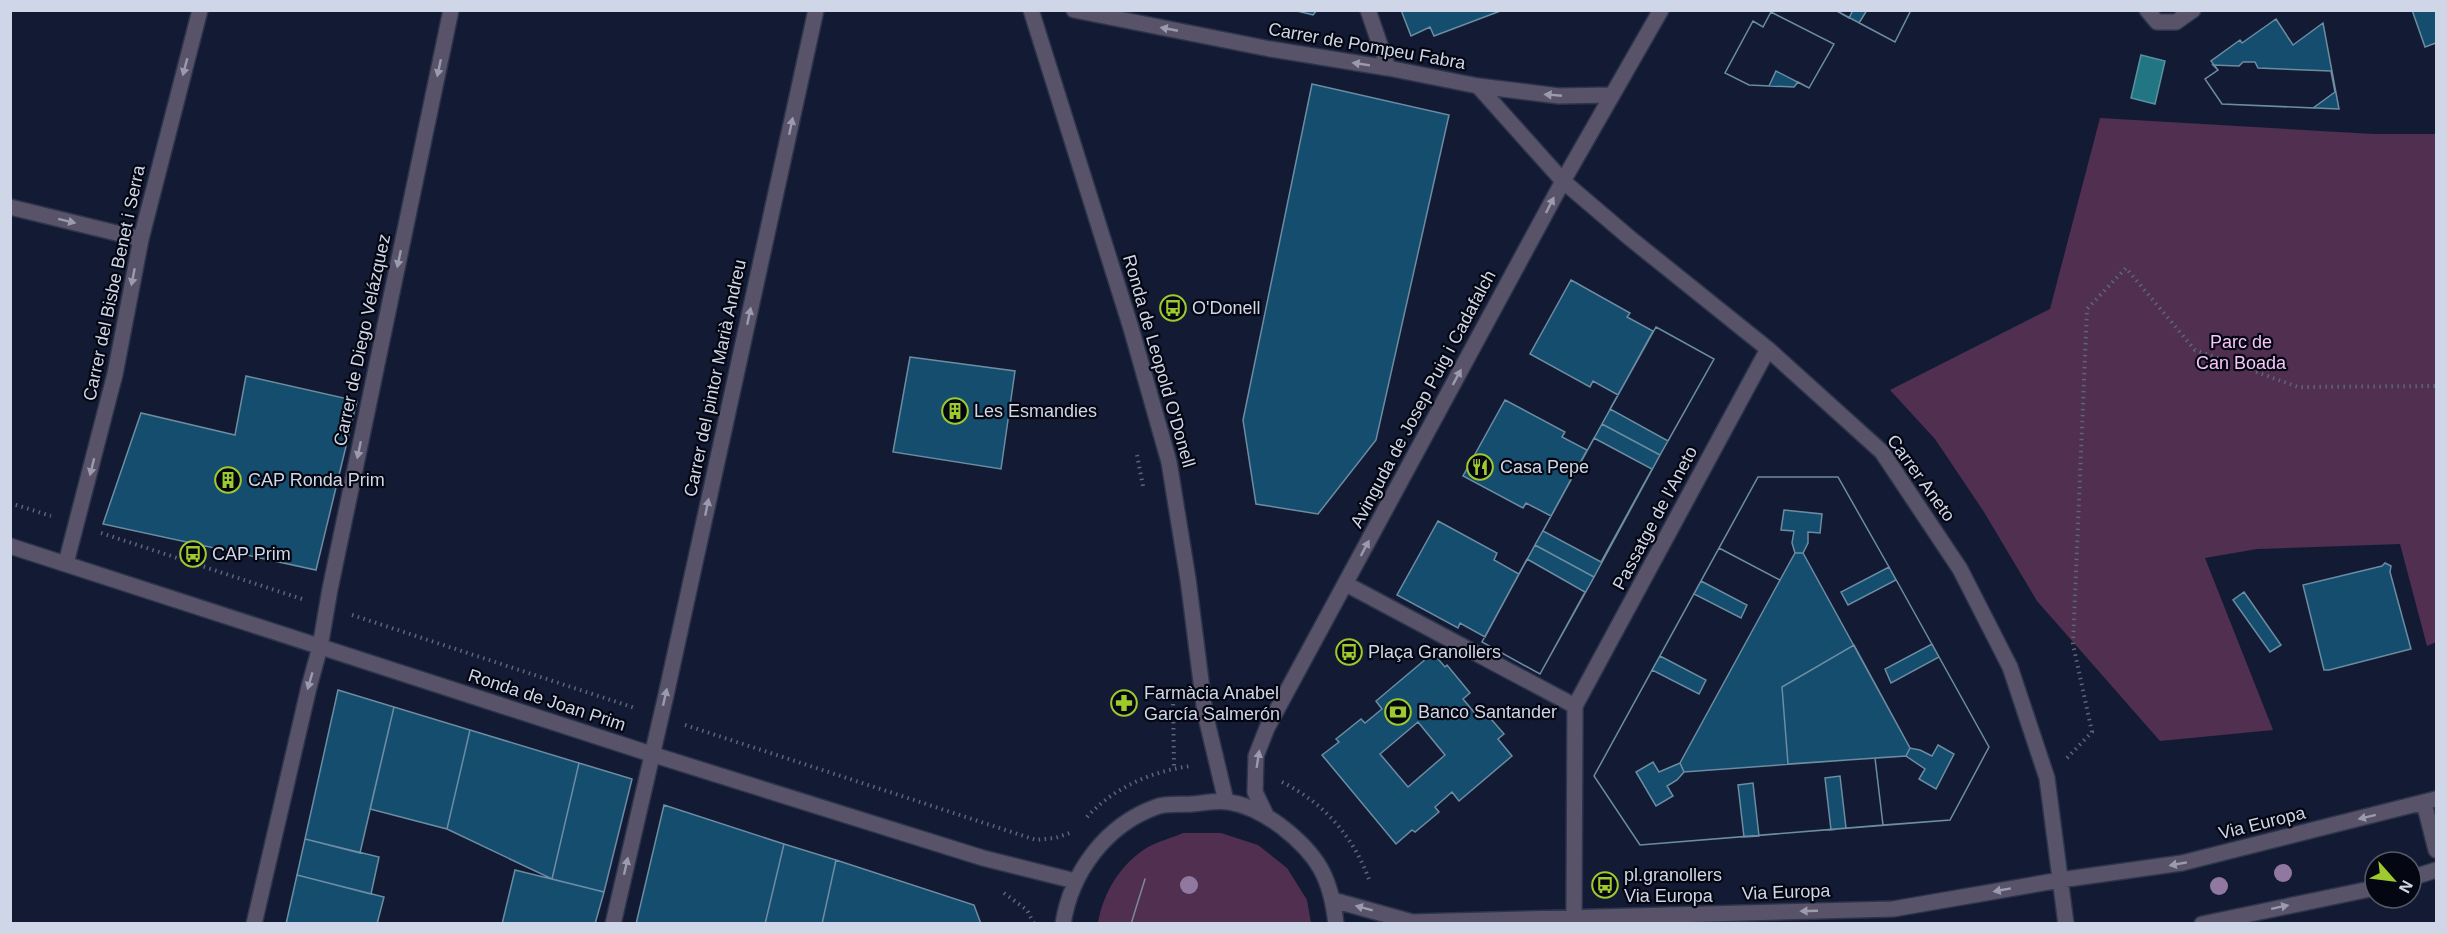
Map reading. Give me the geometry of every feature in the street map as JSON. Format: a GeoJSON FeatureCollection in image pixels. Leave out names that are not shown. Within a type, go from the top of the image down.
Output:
{"type":"FeatureCollection","features":[{"type":"Feature","properties":{"kind":"street","name":"Carrer del Bisbe Benet i Serra"},"geometry":{"type":"LineString","coordinates":[[66,563],[115,374],[141,239],[200,10]]}},
{"type":"Feature","properties":{"kind":"street","name":"Carrer de Diego Velázquez"},"geometry":{"type":"LineString","coordinates":[[254,924],[320,647],[330,589],[451,10]]}},
{"type":"Feature","properties":{"kind":"street","name":"Carrer del pintor Marià Andreu"},"geometry":{"type":"LineString","coordinates":[[613,924],[816,10]]}},
{"type":"Feature","properties":{"kind":"street","name":"Ronda de Leopold O'Donell"},"geometry":{"type":"LineString","coordinates":[[1031,10],[1117,283],[1170,462],[1205,713],[1226,801]]}},
{"type":"Feature","properties":{"kind":"street","name":"Carrer de Pompeu Fabra"},"geometry":{"type":"LineString","coordinates":[[1074,10],[1270,49],[1388,68],[1478,86],[1559,96],[1612,95]]}},
{"type":"Feature","properties":{"kind":"street"},"geometry":{"type":"LineString","coordinates":[[1368,10],[1388,68]]}},
{"type":"Feature","properties":{"kind":"street","name":"Avinguda de Josep Puig i Cadafalch"},"geometry":{"type":"LineString","coordinates":[[1266,815],[1255,792],[1256,756],[1267,728],[1563,181],[1661,10]]}},
{"type":"Feature","properties":{"kind":"street"},"geometry":{"type":"LineString","coordinates":[[2147,10],[2157,22],[2176,22],[2193,10]]}},
{"type":"Feature","properties":{"kind":"street","name":"Carrer de Pompeu Fabra"},"geometry":{"type":"LineString","coordinates":[[1478,86],[1563,181]]}},
{"type":"Feature","properties":{"kind":"street","name":"Carrer Aneto"},"geometry":{"type":"LineString","coordinates":[[1563,181],[1768,349],[1830,402],[1882,452],[1960,569],[2010,667],[2047,778],[2060,880]]}},
{"type":"Feature","properties":{"kind":"street"},"geometry":{"type":"LineString","coordinates":[[10,207],[141,239]]}},
{"type":"Feature","properties":{"kind":"street","name":"Passatge de l'Aneto"},"geometry":{"type":"LineString","coordinates":[[1574,918],[1575,706],[1768,349]]}},
{"type":"Feature","properties":{"kind":"street","name":"Ronda de Joan Prim"},"geometry":{"type":"LineString","coordinates":[[10,546],[651,754],[983,858],[1075,881]]}},
{"type":"Feature","properties":{"kind":"street"},"geometry":{"type":"LineString","coordinates":[[1346,584],[1575,706]]}},
{"type":"Feature","properties":{"kind":"street"},"geometry":{"type":"LineString","coordinates":[[1064,924],[1075,881],[1102,841],[1124,822],[1157,806],[1226,801],[1266,815],[1309,850],[1324,874],[1333,900],[1336,924]]}},
{"type":"Feature","properties":{"kind":"street"},"geometry":{"type":"LineString","coordinates":[[2430,801],[2436,850]]}},
{"type":"Feature","properties":{"kind":"street","name":"Via Europa"},"geometry":{"type":"LineString","coordinates":[[1333,900],[1412,922],[1893,909],[2060,880],[2182,863],[2430,801]]}},
{"type":"Feature","properties":{"kind":"street"},"geometry":{"type":"LineString","coordinates":[[2060,880],[2066,924]]}},
{"type":"Feature","properties":{"kind":"street"},"geometry":{"type":"LineString","coordinates":[[2202,924],[2363,890]]}},
{"type":"Feature","properties":{"kind":"path"},"geometry":{"type":"LineString","coordinates":[[2047,778],[2092,732],[2073,644],[2087,309],[2126,268],[2195,350],[2298,387],[2436,386]]}},
{"type":"Feature","properties":{"kind":"path"},"geometry":{"type":"LineString","coordinates":[[1136,454],[1143,487]]}},
{"type":"Feature","properties":{"kind":"path"},"geometry":{"type":"LineString","coordinates":[[10,503],[56,518]]}},
{"type":"Feature","properties":{"kind":"path"},"geometry":{"type":"LineString","coordinates":[[101,533],[304,599]]}},
{"type":"Feature","properties":{"kind":"path"},"geometry":{"type":"LineString","coordinates":[[349,614],[642,711]]}},
{"type":"Feature","properties":{"kind":"path"},"geometry":{"type":"LineString","coordinates":[[1172,686],[1174,768]]}},
{"type":"Feature","properties":{"kind":"path"},"geometry":{"type":"LineString","coordinates":[[676,722],[1036,840],[1055,838],[1073,832]]}},
{"type":"Feature","properties":{"kind":"green space","name":"Parc de Can Boada"},"geometry":{"type":"Polygon","coordinates":[[[2100,118],[2373,134],[2436,134],[2436,642],[2427,646],[2400,544],[2257,549],[2205,558],[2273,730],[2160,741],[2037,601],[1984,512],[1935,439],[1890,390],[2050,309],[2100,118]]]}},
{"type":"Feature","properties":{"kind":"green space"},"geometry":{"type":"Polygon","coordinates":[[[1183,833],[1221,833],[1258,845],[1287,868],[1307,900],[1311,923],[1098,923],[1109,890],[1130,861],[1148,847],[1183,833]]]}},
{"type":"Feature","properties":{"kind":"shaded area"},"geometry":{"type":"Polygon","coordinates":[[[2141,55],[2165,61],[2155,104],[2131,98],[2141,55]]]}},
{"type":"Feature","properties":{"kind":"building"},"geometry":{"type":"Polygon","coordinates":[[[1293,10],[1317,10],[1313,15],[1293,10]]]}},
{"type":"Feature","properties":{"kind":"building"},"geometry":{"type":"Polygon","coordinates":[[[1401,10],[1503,10],[1434,36],[1430,27],[1411,36],[1401,10]]]}},
{"type":"Feature","properties":{"kind":"building"},"geometry":{"type":"Polygon","coordinates":[[[1835,10],[1853,10],[1849,18],[1835,10]]]}},
{"type":"Feature","properties":{"kind":"building"},"geometry":{"type":"Polygon","coordinates":[[[1835,10],[1911,10],[1895,42],[1835,10]]]}},
{"type":"Feature","properties":{"kind":"building"},"geometry":{"type":"Polygon","coordinates":[[[1867,10],[1911,10],[1895,42],[1859,23],[1867,10]]]}},
{"type":"Feature","properties":{"kind":"building"},"geometry":{"type":"Polygon","coordinates":[[[2412,10],[2436,10],[2436,43],[2425,47],[2412,10]]]}},
{"type":"Feature","properties":{"kind":"building"},"geometry":{"type":"Polygon","coordinates":[[[1771,12],[1834,44],[1809,88],[1776,71],[1769,86],[1749,85],[1725,73],[1753,21],[1763,27],[1771,12]]]}},
{"type":"Feature","properties":{"kind":"building"},"geometry":{"type":"Polygon","coordinates":[[[1771,12],[1834,44],[1809,88],[1798,82],[1794,87],[1749,85],[1725,73],[1753,21],[1763,27],[1771,12]]]}},
{"type":"Feature","properties":{"kind":"building"},"geometry":{"type":"Polygon","coordinates":[[[2276,19],[2293,45],[2323,23],[2339,109],[2222,104],[2205,79],[2218,70],[2211,61],[2240,40],[2242,43],[2276,19]]]}},
{"type":"Feature","properties":{"kind":"building"},"geometry":{"type":"Polygon","coordinates":[[[2243,62],[2255,62],[2258,68],[2331,71],[2335,92],[2313,108],[2222,104],[2205,79],[2218,70],[2213,65],[2239,66],[2243,62]]]}},
{"type":"Feature","properties":{"kind":"building"},"geometry":{"type":"Polygon","coordinates":[[[1312,84],[1449,115],[1376,440],[1318,514],[1256,504],[1243,420],[1312,84]]]}},
{"type":"Feature","properties":{"kind":"building"},"geometry":{"type":"Polygon","coordinates":[[[1571,280],[1630,313],[1627,317],[1653,331],[1618,395],[1593,381],[1590,387],[1530,354],[1571,280]]]}},
{"type":"Feature","properties":{"kind":"building"},"geometry":{"type":"Polygon","coordinates":[[[1656,327],[1714,359],[1668,441],[1610,409],[1656,327]]]}},
{"type":"Feature","properties":{"kind":"building"},"geometry":{"type":"Polygon","coordinates":[[[1656,327],[1714,359],[1660,455],[1602,424],[1656,327]]]}},
{"type":"Feature","properties":{"kind":"building","name":"Les Esmandies"},"geometry":{"type":"Polygon","coordinates":[[[910,357],[1015,371],[1001,469],[893,452],[910,357]]]}},
{"type":"Feature","properties":{"kind":"building","name":"CAP Ronda Prim"},"geometry":{"type":"Polygon","coordinates":[[[246,376],[357,401],[316,570],[103,524],[141,413],[235,435],[246,376]]]}},
{"type":"Feature","properties":{"kind":"building"},"geometry":{"type":"Polygon","coordinates":[[[1505,400],[1565,432],[1562,437],[1587,450],[1551,516],[1526,503],[1523,508],[1463,476],[1505,400]]]}},
{"type":"Feature","properties":{"kind":"building"},"geometry":{"type":"Polygon","coordinates":[[[1602,424],[1660,455],[1594,577],[1535,545],[1602,424]]]}},
{"type":"Feature","properties":{"kind":"building"},"geometry":{"type":"Polygon","coordinates":[[[1594,438],[1652,469],[1601,562],[1543,531],[1594,438]]]}},
{"type":"Feature","properties":{"kind":"building"},"geometry":{"type":"Polygon","coordinates":[[[1758,477],[1838,477],[1989,747],[1950,820],[1640,845],[1594,776],[1758,477]],[[1854,645],[1782,687],[1788,764],[1906,756],[1910,748],[1854,645]]]}},
{"type":"Feature","properties":{"kind":"building"},"geometry":{"type":"Polygon","coordinates":[[[1758,477],[1838,477],[1889,567],[1989,747],[1950,820],[1883,825],[1875,758],[1906,756],[1910,748],[1803,553],[1795,553],[1780,580],[1719,548],[1758,477]]]}},
{"type":"Feature","properties":{"kind":"building"},"geometry":{"type":"Polygon","coordinates":[[[1784,510],[1822,514],[1820,533],[1808,532],[1808,543],[1803,553],[1795,553],[1792,543],[1794,531],[1781,530],[1784,510]]]}},
{"type":"Feature","properties":{"kind":"building"},"geometry":{"type":"Polygon","coordinates":[[[1438,521],[1497,553],[1494,560],[1519,574],[1485,637],[1460,623],[1458,628],[1397,595],[1438,521]]]}},
{"type":"Feature","properties":{"kind":"building"},"geometry":{"type":"Polygon","coordinates":[[[1535,545],[1594,577],[1540,674],[1482,642],[1535,545]]]}},
{"type":"Feature","properties":{"kind":"building"},"geometry":{"type":"Polygon","coordinates":[[[1719,548],[1780,580],[1680,763],[1684,772],[1875,758],[1883,825],[1640,845],[1594,776],[1719,548]]]}},
{"type":"Feature","properties":{"kind":"building"},"geometry":{"type":"Polygon","coordinates":[[[1527,559],[1585,592],[1540,674],[1482,642],[1527,559]]]}},
{"type":"Feature","properties":{"kind":"building"},"geometry":{"type":"Polygon","coordinates":[[[2385,563],[2391,566],[2390,572],[2411,649],[2324,670],[2303,585],[2382,566],[2385,563]]]}},
{"type":"Feature","properties":{"kind":"building"},"geometry":{"type":"Polygon","coordinates":[[[1889,567],[1896,580],[1848,605],[1841,592],[1889,567]]]}},
{"type":"Feature","properties":{"kind":"building"},"geometry":{"type":"Polygon","coordinates":[[[1701,581],[1747,605],[1741,618],[1694,594],[1701,581]]]}},
{"type":"Feature","properties":{"kind":"building"},"geometry":{"type":"Polygon","coordinates":[[[2244,592],[2281,645],[2270,652],[2233,600],[2244,592]]]}},
{"type":"Feature","properties":{"kind":"building"},"geometry":{"type":"Polygon","coordinates":[[[1932,644],[1939,657],[1891,683],[1885,669],[1932,644]]]}},
{"type":"Feature","properties":{"kind":"building"},"geometry":{"type":"Polygon","coordinates":[[[1854,645],[1910,748],[1906,756],[1788,764],[1782,687],[1854,645]]]}},
{"type":"Feature","properties":{"kind":"building"},"geometry":{"type":"Polygon","coordinates":[[[1433,653],[1445,667],[1447,665],[1470,693],[1463,699],[1479,718],[1485,712],[1504,734],[1498,739],[1512,756],[1459,801],[1452,792],[1435,807],[1439,812],[1396,844],[1322,755],[1339,742],[1336,739],[1361,719],[1365,723],[1382,709],[1376,701],[1433,653]]]}},
{"type":"Feature","properties":{"kind":"building"},"geometry":{"type":"Polygon","coordinates":[[[1660,656],[1706,680],[1699,694],[1652,670],[1660,656]]]}},
{"type":"Feature","properties":{"kind":"building"},"geometry":{"type":"Polygon","coordinates":[[[338,690],[394,707],[360,853],[305,839],[338,690]]]}},
{"type":"Feature","properties":{"kind":"building"},"geometry":{"type":"Polygon","coordinates":[[[394,707],[470,730],[447,829],[370,809],[394,707]]]}},
{"type":"Feature","properties":{"kind":"building"},"geometry":{"type":"Polygon","coordinates":[[[1418,722],[1445,755],[1408,787],[1380,754],[1418,722]]]}},
{"type":"Feature","properties":{"kind":"building"},"geometry":{"type":"Polygon","coordinates":[[[470,730],[579,763],[552,879],[447,829],[470,730]]]}},
{"type":"Feature","properties":{"kind":"building"},"geometry":{"type":"Polygon","coordinates":[[[1938,745],[1954,754],[1936,789],[1919,779],[1925,769],[1906,756],[1910,748],[1932,756],[1938,745]]]}},
{"type":"Feature","properties":{"kind":"building"},"geometry":{"type":"Polygon","coordinates":[[[1653,762],[1659,772],[1680,763],[1684,772],[1667,786],[1673,796],[1656,806],[1636,772],[1653,762]]]}},
{"type":"Feature","properties":{"kind":"building"},"geometry":{"type":"Polygon","coordinates":[[[579,763],[632,779],[604,892],[552,879],[579,763]]]}},
{"type":"Feature","properties":{"kind":"building"},"geometry":{"type":"Polygon","coordinates":[[[1840,776],[1846,828],[1831,830],[1825,778],[1840,776]]]}},
{"type":"Feature","properties":{"kind":"building"},"geometry":{"type":"Polygon","coordinates":[[[1753,783],[1759,836],[1744,837],[1738,785],[1753,783]]]}},
{"type":"Feature","properties":{"kind":"building"},"geometry":{"type":"Polygon","coordinates":[[[664,805],[784,844],[765,924],[636,924],[664,805]]]}},
{"type":"Feature","properties":{"kind":"building"},"geometry":{"type":"Polygon","coordinates":[[[305,839],[379,857],[371,894],[297,875],[305,839]]]}},
{"type":"Feature","properties":{"kind":"building"},"geometry":{"type":"Polygon","coordinates":[[[784,844],[836,860],[822,924],[765,924],[784,844]]]}},
{"type":"Feature","properties":{"kind":"building"},"geometry":{"type":"Polygon","coordinates":[[[836,860],[974,905],[981,924],[822,924],[836,860]]]}},
{"type":"Feature","properties":{"kind":"building"},"geometry":{"type":"Polygon","coordinates":[[[515,870],[604,892],[595,924],[502,924],[515,870]]]}},
{"type":"Feature","properties":{"kind":"building"},"geometry":{"type":"Polygon","coordinates":[[[297,875],[384,897],[377,924],[286,924],[297,875]]]}},
{"type":"Feature","properties":{"kind":"tram line"},"geometry":{"type":"LineString","coordinates":[[1131,924],[1145,879]]}},
{"type":"Feature","properties":{"kind":"place","name":"O'Donell"},"geometry":{"type":"Point","coordinates":[1173,308]}},
{"type":"Feature","properties":{"kind":"place","name":"Les Esmandies"},"geometry":{"type":"Point","coordinates":[955,411]}},
{"type":"Feature","properties":{"kind":"place","name":"Casa Pepe"},"geometry":{"type":"Point","coordinates":[1480,467]}},
{"type":"Feature","properties":{"kind":"place","name":"CAP Ronda Prim"},"geometry":{"type":"Point","coordinates":[228,480]}},
{"type":"Feature","properties":{"kind":"place","name":"CAP Prim"},"geometry":{"type":"Point","coordinates":[193,554]}},
{"type":"Feature","properties":{"kind":"place","name":"Plaça Granollers"},"geometry":{"type":"Point","coordinates":[1349,652]}},
{"type":"Feature","properties":{"kind":"place","name":"Farmàcia Anabel García Salmerón"},"geometry":{"type":"Point","coordinates":[1124,703]}},
{"type":"Feature","properties":{"kind":"place","name":"Banco Santander"},"geometry":{"type":"Point","coordinates":[1398,712]}},
{"type":"Feature","properties":{"kind":"place","name":"pl.granollers Via Europa"},"geometry":{"type":"Point","coordinates":[1605,885]}}]}
